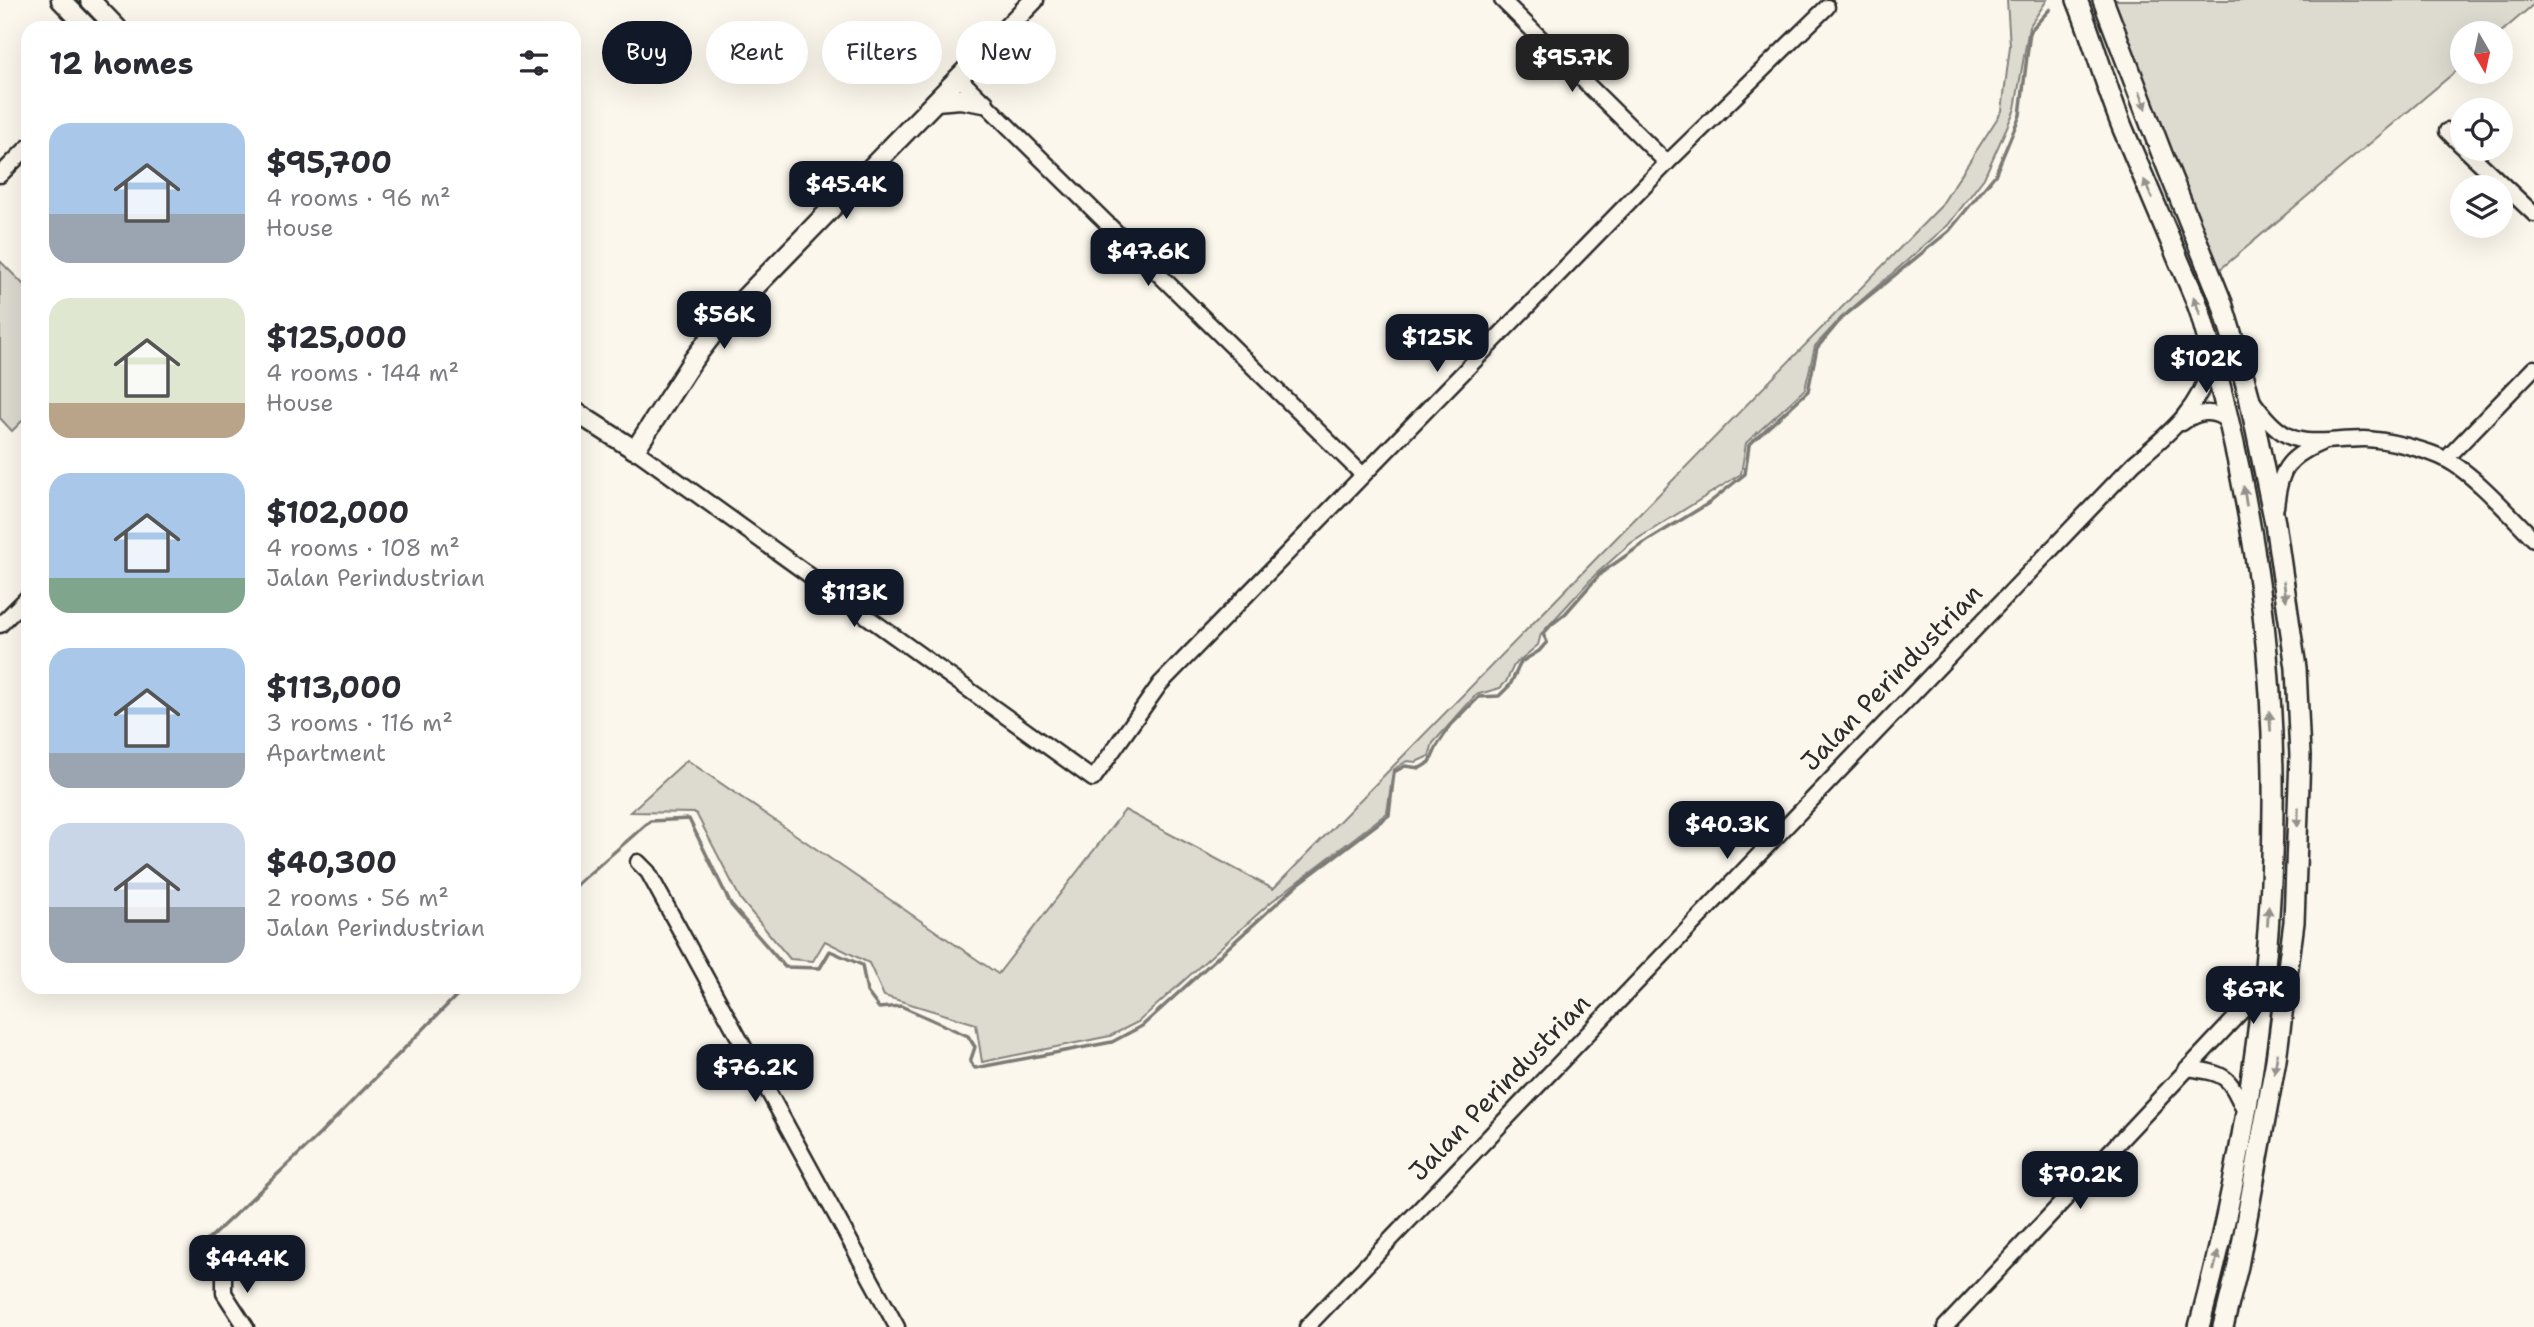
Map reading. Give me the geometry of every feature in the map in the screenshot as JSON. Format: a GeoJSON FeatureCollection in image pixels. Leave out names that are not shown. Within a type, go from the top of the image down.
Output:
{"type":"FeatureCollection","features":[{"type":"Feature","properties":{"kind":"highway"},"geometry":{"type":"LineString","coordinates":[[2074,0],[2084,19],[2121,124],[2199,309],[2241,468],[2263,615],[2272,757],[2270,888],[2265,969],[2246,1115],[2218,1255],[2199,1327]]}},
{"type":"Feature","properties":{"kind":"highway"},"geometry":{"type":"LineString","coordinates":[[2106,0],[2162,154],[2222,303],[2249,396],[2275,523],[2296,668],[2300,756],[2294,922],[2276,1060],[2238,1266],[2223,1327]]}},
{"type":"Feature","properties":{"kind":"main road"},"geometry":{"type":"LineString","coordinates":[[61,0],[81,21]]}},
{"type":"Feature","properties":{"kind":"main road"},"geometry":{"type":"LineString","coordinates":[[90,0],[110,21]]}},
{"type":"Feature","properties":{"kind":"main road"},"geometry":{"type":"LineString","coordinates":[[1013,21],[1034,0]]}},
{"type":"Feature","properties":{"kind":"main road"},"geometry":{"type":"LineString","coordinates":[[581,415],[635,450],[693,360],[727,316],[956,78]]}},
{"type":"Feature","properties":{"kind":"main road"},"geometry":{"type":"LineString","coordinates":[[936,101],[960,99],[984,103]]}},
{"type":"Feature","properties":{"kind":"street"},"geometry":{"type":"LineString","coordinates":[[1502,0],[1667,163]]}},
{"type":"Feature","properties":{"kind":"street"},"geometry":{"type":"LineString","coordinates":[[635,450],[1093,779],[1160,684],[1667,163],[1826,7]]}},
{"type":"Feature","properties":{"kind":"street"},"geometry":{"type":"LineString","coordinates":[[966,84],[1363,475]]}},
{"type":"Feature","properties":{"kind":"street"},"geometry":{"type":"LineString","coordinates":[[2447,131],[2450,134]]}},
{"type":"Feature","properties":{"kind":"street"},"geometry":{"type":"LineString","coordinates":[[0,175],[21,154]]}},
{"type":"Feature","properties":{"kind":"street"},"geometry":{"type":"LineString","coordinates":[[2479,161],[2534,214]]}},
{"type":"Feature","properties":{"kind":"street","name":"Jalan Perindustrian"},"geometry":{"type":"LineString","coordinates":[[1307,1327],[2134,463],[2180,423],[2201,393],[2213,362]]}},
{"type":"Feature","properties":{"kind":"street"},"geometry":{"type":"LineString","coordinates":[[2446,459],[2532,374]]}},
{"type":"Feature","properties":{"kind":"street"},"geometry":{"type":"LineString","coordinates":[[2249,396],[2270,425],[2291,438],[2322,443],[2367,439],[2412,447],[2446,459],[2534,539]]}},
{"type":"Feature","properties":{"kind":"street"},"geometry":{"type":"LineString","coordinates":[[2180,423],[2201,413],[2216,414],[2228,422]]}},
{"type":"Feature","properties":{"kind":"street"},"geometry":{"type":"LineString","coordinates":[[2275,523],[2278,488],[2290,460],[2322,443]]}},
{"type":"Feature","properties":{"kind":"street"},"geometry":{"type":"LineString","coordinates":[[0,625],[21,604]]}},
{"type":"Feature","properties":{"kind":"street"},"geometry":{"type":"LineString","coordinates":[[638,862],[648,872],[897,1327]]}},
{"type":"Feature","properties":{"kind":"street"},"geometry":{"type":"LineString","coordinates":[[1945,1327],[2074,1193],[2255,996],[2265,969]]}},
{"type":"Feature","properties":{"kind":"street"},"geometry":{"type":"LineString","coordinates":[[2187,1068],[2225,1077],[2232,1085],[2246,1115]]}},
{"type":"Feature","properties":{"kind":"street"},"geometry":{"type":"LineString","coordinates":[[224,1270],[224,1293],[246,1327]]}},
{"type":"Feature","properties":{"kind":"shaded area"},"geometry":{"type":"Polygon","coordinates":[[[2007,0],[2047,0],[2029,27],[2015,109],[1984,178],[1948,225],[1841,318],[1815,346],[1805,389],[1746,443],[1741,474],[1631,543],[1595,575],[1541,634],[1538,645],[1514,665],[1500,688],[1476,695],[1433,743],[1429,756],[1416,762],[1407,761],[1393,770],[1387,813],[1271,902],[1138,1022],[1110,1036],[982,1062],[976,1024],[884,996],[869,963],[825,941],[813,961],[790,959],[741,900],[696,813],[630,812],[687,760],[998,974],[1125,810],[1273,889],[1940,207],[2002,111],[2010,46],[2007,0]]]}},
{"type":"Feature","properties":{"kind":"shaded area"},"geometry":{"type":"Polygon","coordinates":[[[2113,0],[2534,0],[2534,4],[2513,22],[2450,21],[2450,76],[2217,272],[2113,0]]]}},
{"type":"Feature","properties":{"kind":"shaded area"},"geometry":{"type":"Polygon","coordinates":[[[0,261],[21,282],[21,422],[12,431],[0,418],[0,261]]]}},
{"type":"Feature","properties":{"kind":"waterway"},"geometry":{"type":"LineString","coordinates":[[581,881],[650,821],[689,819],[731,905],[785,967],[820,968],[830,951],[862,965],[867,992],[879,1008],[901,1006],[968,1036],[975,1047],[970,1062],[975,1068],[1112,1042],[1142,1026],[1298,884],[1389,815],[1394,772],[1405,766],[1420,768],[1430,762],[1451,725],[1479,697],[1499,696],[1510,685],[1521,662],[1539,651],[1547,642],[1543,634],[1565,614],[1601,573],[1709,503],[1745,474],[1749,445],[1808,391],[1817,348],[1842,318],[1949,231],[1995,175],[2020,115],[2030,31],[2050,9]]}},
{"type":"Feature","properties":{"kind":"waterway"},"geometry":{"type":"LineString","coordinates":[[192,1255],[319,1135],[458,994]]}}]}
